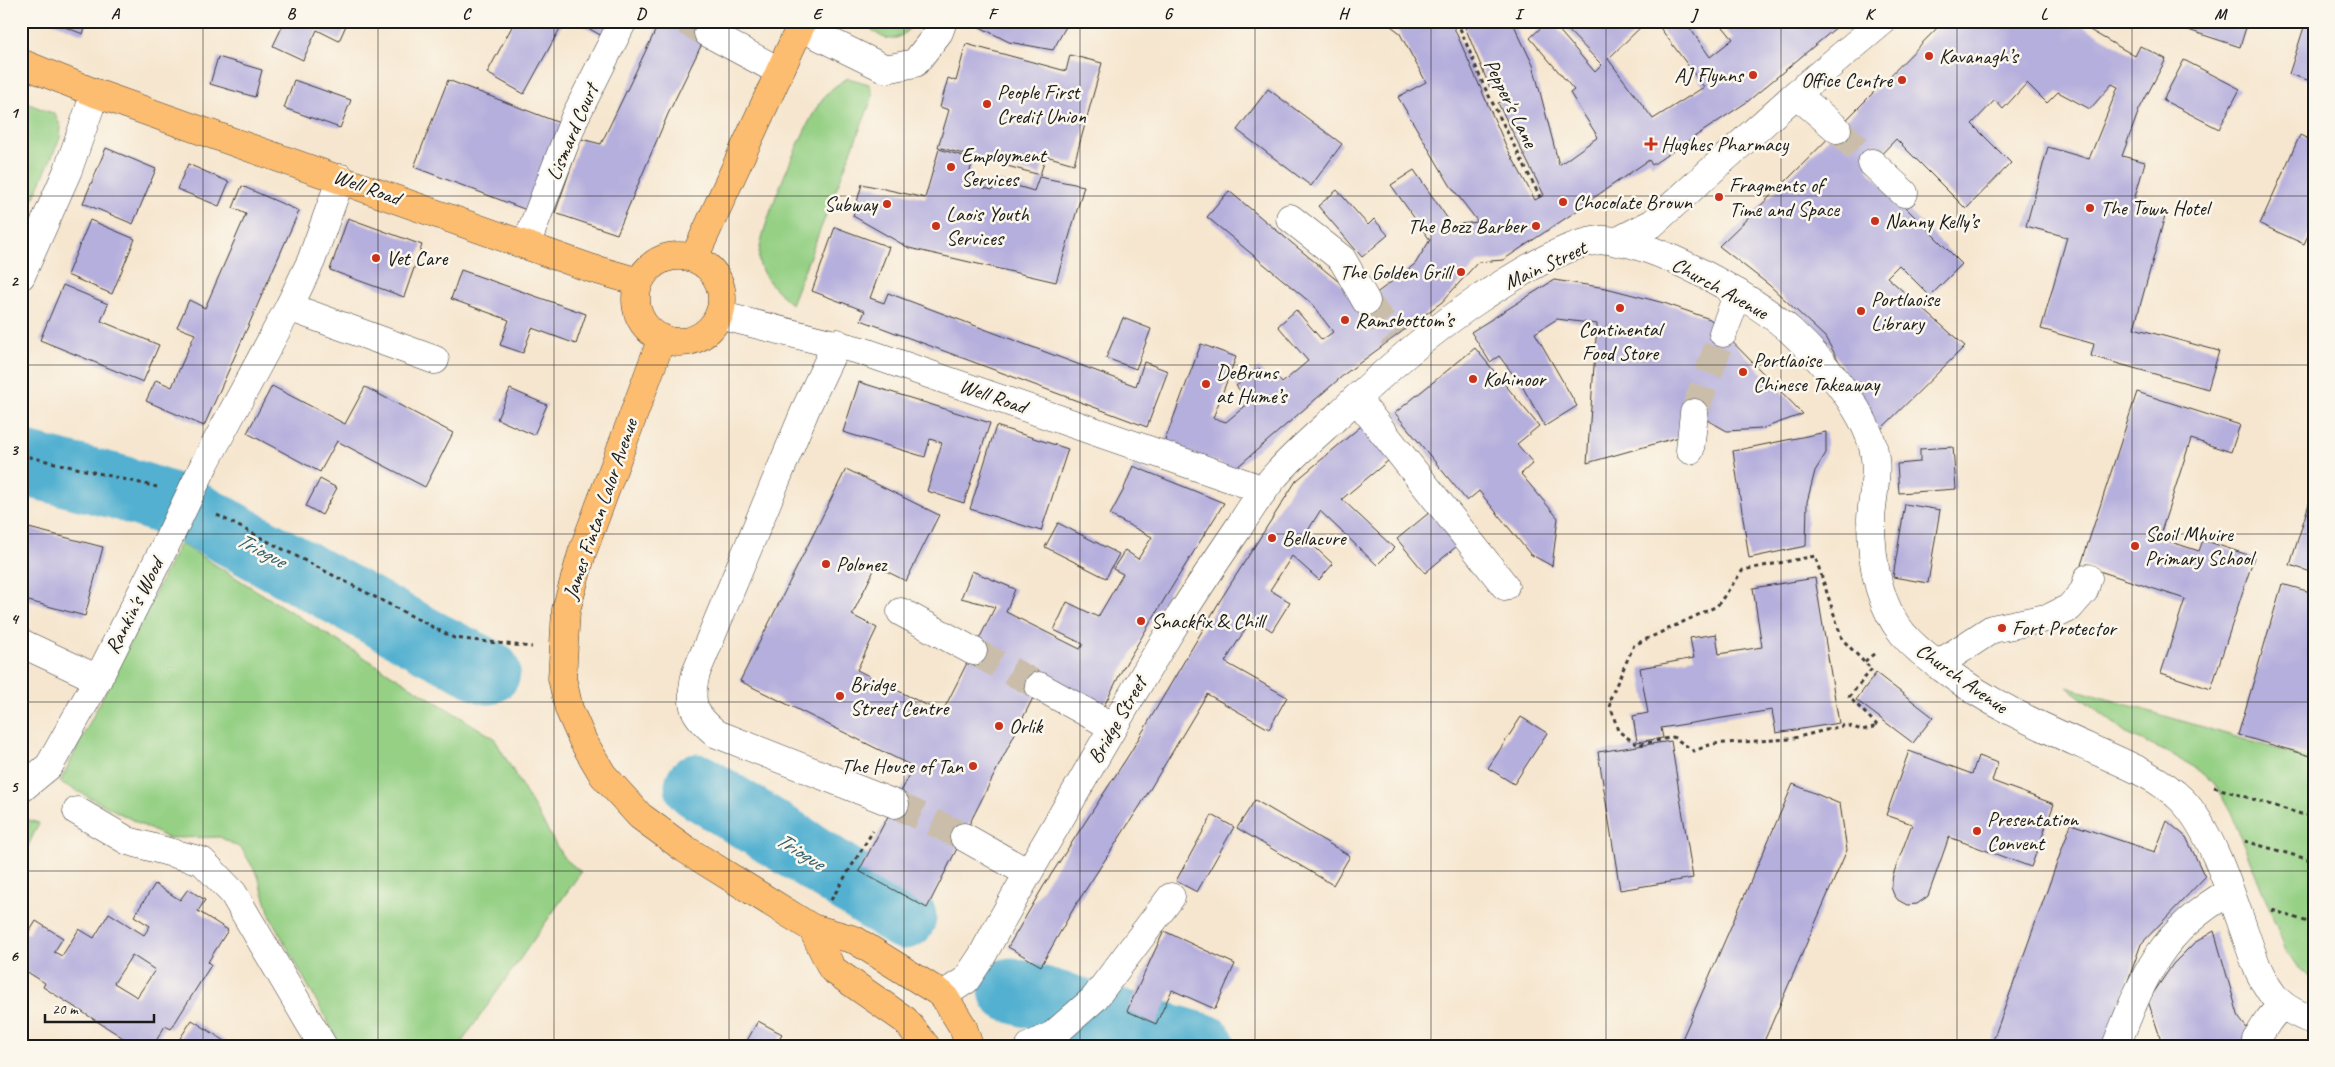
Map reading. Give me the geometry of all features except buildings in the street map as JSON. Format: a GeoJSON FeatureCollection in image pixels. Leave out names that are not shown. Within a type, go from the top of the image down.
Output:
{"type":"FeatureCollection","features":[{"type":"Feature","properties":{"kind":"main road"},"geometry":{"type":"LineString","coordinates":[[694,258],[801,24]]}},
{"type":"Feature","properties":{"kind":"main road","name":"Well Road"},"geometry":{"type":"LineString","coordinates":[[21,63],[96,93],[341,178],[590,268],[639,282]]}},
{"type":"Feature","properties":{"kind":"main road"},"geometry":{"type":"LineString","coordinates":[[677,255],[694,258],[707,266],[718,279],[722,294],[719,315],[711,328],[697,338],[683,342],[662,338],[649,330],[638,314],[635,299],[639,282],[647,270],[662,259],[677,255]]}},
{"type":"Feature","properties":{"kind":"main road","name":"James Fintan Lalor Avenue"},"geometry":{"type":"LineString","coordinates":[[662,338],[582,553],[566,610],[562,650],[562,678],[569,710],[583,741],[603,775],[640,816],[685,849],[812,928],[855,940],[943,995],[964,1027],[968,1046]]}},
{"type":"Feature","properties":{"kind":"main road"},"geometry":{"type":"LineString","coordinates":[[812,928],[832,969],[904,1020],[926,1046]]}},
{"type":"Feature","properties":{"kind":"street","name":"Lismard Court"},"geometry":{"type":"LineString","coordinates":[[526,244],[576,117],[623,21]]}},
{"type":"Feature","properties":{"kind":"street"},"geometry":{"type":"LineString","coordinates":[[801,24],[886,69],[915,64],[939,32],[943,21]]}},
{"type":"Feature","properties":{"kind":"street","name":"Main Street"},"geometry":{"type":"LineString","coordinates":[[1264,490],[1276,475],[1356,398],[1402,344],[1473,303],[1516,274],[1580,245],[1601,240],[1616,242],[1653,223],[1796,94],[1883,21]]}},
{"type":"Feature","properties":{"kind":"street"},"geometry":{"type":"LineString","coordinates":[[708,33],[779,71]]}},
{"type":"Feature","properties":{"kind":"street"},"geometry":{"type":"LineString","coordinates":[[21,276],[68,170],[96,93]]}},
{"type":"Feature","properties":{"kind":"street"},"geometry":{"type":"LineString","coordinates":[[1796,94],[1837,129]]}},
{"type":"Feature","properties":{"kind":"street"},"geometry":{"type":"LineString","coordinates":[[1872,163],[1904,194]]}},
{"type":"Feature","properties":{"kind":"street","name":"Rankin's Wood"},"geometry":{"type":"LineString","coordinates":[[21,789],[49,766],[98,679],[204,465],[289,307],[311,261],[341,178]]}},
{"type":"Feature","properties":{"kind":"street"},"geometry":{"type":"LineString","coordinates":[[1290,218],[1342,260],[1366,301]]}},
{"type":"Feature","properties":{"kind":"street","name":"Church Avenue"},"geometry":{"type":"LineString","coordinates":[[1616,242],[1658,254],[1738,293],[1784,326],[1810,351],[1854,406],[1866,426],[1875,457],[1871,517],[1875,568],[1888,609],[1900,630],[1937,665],[1981,696],[2013,713],[2118,760],[2163,785],[2181,798],[2205,834],[2257,967],[2276,1001],[2314,1021]]}},
{"type":"Feature","properties":{"kind":"street"},"geometry":{"type":"LineString","coordinates":[[1723,333],[1738,293]]}},
{"type":"Feature","properties":{"kind":"street"},"geometry":{"type":"LineString","coordinates":[[289,307],[435,360]]}},
{"type":"Feature","properties":{"kind":"street","name":"Well Road"},"geometry":{"type":"LineString","coordinates":[[719,315],[862,351],[1264,490]]}},
{"type":"Feature","properties":{"kind":"street"},"geometry":{"type":"LineString","coordinates":[[836,343],[807,406],[696,673],[692,688],[694,704],[696,714],[718,734],[895,804]]}},
{"type":"Feature","properties":{"kind":"street"},"geometry":{"type":"LineString","coordinates":[[1356,398],[1505,586]]}},
{"type":"Feature","properties":{"kind":"street"},"geometry":{"type":"LineString","coordinates":[[1690,450],[1694,413]]}},
{"type":"Feature","properties":{"kind":"street","name":"Bridge Street"},"geometry":{"type":"LineString","coordinates":[[943,995],[966,980],[982,956],[1113,727],[1206,576],[1264,490]]}},
{"type":"Feature","properties":{"kind":"street"},"geometry":{"type":"LineString","coordinates":[[1937,665],[1992,629],[2052,617],[2069,608],[2084,591],[2088,578]]}},
{"type":"Feature","properties":{"kind":"street"},"geometry":{"type":"LineString","coordinates":[[902,612],[973,651]]}},
{"type":"Feature","properties":{"kind":"street","name":"Rankin's Wood"},"geometry":{"type":"LineString","coordinates":[[21,643],[98,679]]}},
{"type":"Feature","properties":{"kind":"street"},"geometry":{"type":"LineString","coordinates":[[1039,686],[1113,727]]}},
{"type":"Feature","properties":{"kind":"street"},"geometry":{"type":"LineString","coordinates":[[77,811],[128,841],[202,861],[232,894],[323,1046]]}},
{"type":"Feature","properties":{"kind":"street"},"geometry":{"type":"LineString","coordinates":[[964,837],[1028,873]]}},
{"type":"Feature","properties":{"kind":"street"},"geometry":{"type":"LineString","coordinates":[[2116,1046],[2148,969],[2170,937],[2213,901],[2229,892]]}},
{"type":"Feature","properties":{"kind":"street"},"geometry":{"type":"LineString","coordinates":[[1042,1041],[1094,999],[1171,897]]}},
{"type":"Feature","properties":{"kind":"street"},"geometry":{"type":"LineString","coordinates":[[2256,1040],[2281,1005]]}},
{"type":"Feature","properties":{"kind":"path","name":"Pepper's Lane"},"geometry":{"type":"LineString","coordinates":[[1457,21],[1484,84],[1540,197]]}},
{"type":"Feature","properties":{"kind":"path"},"geometry":{"type":"LineString","coordinates":[[21,455],[154,485],[162,489]]}},
{"type":"Feature","properties":{"kind":"path"},"geometry":{"type":"LineString","coordinates":[[214,513],[454,638],[562,650]]}},
{"type":"Feature","properties":{"kind":"path"},"geometry":{"type":"LineString","coordinates":[[1816,556],[1842,639],[1864,662],[1872,670],[1849,697],[1878,726],[1862,730],[1846,726],[1790,739],[1712,744],[1694,751],[1673,737],[1638,745],[1618,731],[1609,701],[1634,645],[1717,606],[1743,570],[1816,556]]}},
{"type":"Feature","properties":{"kind":"path"},"geometry":{"type":"LineString","coordinates":[[1864,662],[1900,630]]}},
{"type":"Feature","properties":{"kind":"path"},"geometry":{"type":"LineString","coordinates":[[2206,784],[2314,818]]}},
{"type":"Feature","properties":{"kind":"path"},"geometry":{"type":"LineString","coordinates":[[2240,839],[2314,861]]}},
{"type":"Feature","properties":{"kind":"path"},"geometry":{"type":"LineString","coordinates":[[837,891],[853,863]]}},
{"type":"Feature","properties":{"kind":"path"},"geometry":{"type":"LineString","coordinates":[[2267,909],[2314,924]]}},
{"type":"Feature","properties":{"kind":"green space"},"geometry":{"type":"Polygon","coordinates":[[[865,21],[915,21],[898,38],[888,39],[876,33],[865,21]]]}},
{"type":"Feature","properties":{"kind":"green space"},"geometry":{"type":"Polygon","coordinates":[[[848,78],[869,84],[873,96],[791,304],[764,274],[759,262],[759,250],[780,186],[809,121],[822,99],[838,84],[848,78]]]}},
{"type":"Feature","properties":{"kind":"green space"},"geometry":{"type":"Polygon","coordinates":[[[21,101],[55,114],[61,127],[60,138],[31,204],[21,200],[21,101]]]}},
{"type":"Feature","properties":{"kind":"green space"},"geometry":{"type":"Polygon","coordinates":[[[180,543],[494,738],[563,857],[581,872],[459,1046],[341,1046],[271,918],[258,876],[242,849],[220,837],[167,838],[60,782],[180,543]]]}},
{"type":"Feature","properties":{"kind":"green space"},"geometry":{"type":"Polygon","coordinates":[[[2067,687],[2314,760],[2314,980],[2298,968],[2286,950],[2231,813],[2214,783],[2194,767],[2173,755],[2129,735],[2067,687]]]}},
{"type":"Feature","properties":{"kind":"green space"},"geometry":{"type":"Polygon","coordinates":[[[21,818],[39,823],[21,861],[21,818]]]}},
{"type":"Feature","properties":{"kind":"waterway","name":"Triogue"},"geometry":{"type":"LineString","coordinates":[[21,463],[118,487],[187,510],[429,642],[488,672]]}},
{"type":"Feature","properties":{"kind":"waterway","name":"Triogue"},"geometry":{"type":"LineString","coordinates":[[697,786],[904,917]]}},
{"type":"Feature","properties":{"kind":"waterway","name":"Triogue"},"geometry":{"type":"LineString","coordinates":[[1011,990],[1203,1046]]}},
{"type":"Feature","properties":{"kind":"tunnel"},"geometry":{"type":"LineString","coordinates":[[685,21],[708,33]]}},
{"type":"Feature","properties":{"kind":"tunnel"},"geometry":{"type":"LineString","coordinates":[[1837,129],[1872,163]]}},
{"type":"Feature","properties":{"kind":"tunnel"},"geometry":{"type":"LineString","coordinates":[[1366,301],[1394,337]]}},
{"type":"Feature","properties":{"kind":"tunnel"},"geometry":{"type":"LineString","coordinates":[[1694,413],[1723,333]]}},
{"type":"Feature","properties":{"kind":"tunnel"},"geometry":{"type":"LineString","coordinates":[[973,651],[1039,686]]}},
{"type":"Feature","properties":{"kind":"tunnel"},"geometry":{"type":"LineString","coordinates":[[895,804],[964,837]]}},
{"type":"Feature","properties":{"kind":"place","name":"Kavanagh’s"},"geometry":{"type":"Point","coordinates":[1929,56]}},
{"type":"Feature","properties":{"kind":"place","name":"AJ Flynns"},"geometry":{"type":"Point","coordinates":[1753,75]}},
{"type":"Feature","properties":{"kind":"place","name":"Office Centre"},"geometry":{"type":"Point","coordinates":[1902,80]}},
{"type":"Feature","properties":{"kind":"place","name":"People First Credit Union"},"geometry":{"type":"Point","coordinates":[987,104]}},
{"type":"Feature","properties":{"kind":"place","name":"Hughes Pharmacy"},"geometry":{"type":"Point","coordinates":[1651,144]}},
{"type":"Feature","properties":{"kind":"place","name":"Employment Services"},"geometry":{"type":"Point","coordinates":[951,167]}},
{"type":"Feature","properties":{"kind":"place","name":"Fragments of Time and Space"},"geometry":{"type":"Point","coordinates":[1719,197]}},
{"type":"Feature","properties":{"kind":"place","name":"Chocolate Brown"},"geometry":{"type":"Point","coordinates":[1563,202]}},
{"type":"Feature","properties":{"kind":"place","name":"Subway"},"geometry":{"type":"Point","coordinates":[887,204]}},
{"type":"Feature","properties":{"kind":"place","name":"The Town Hotel"},"geometry":{"type":"Point","coordinates":[2090,208]}},
{"type":"Feature","properties":{"kind":"place","name":"Nanny Kelly’s"},"geometry":{"type":"Point","coordinates":[1875,221]}},
{"type":"Feature","properties":{"kind":"place","name":"Laois Youth Services"},"geometry":{"type":"Point","coordinates":[936,226]}},
{"type":"Feature","properties":{"kind":"place","name":"The Bozz Barber"},"geometry":{"type":"Point","coordinates":[1536,226]}},
{"type":"Feature","properties":{"kind":"place","name":"Vet Care"},"geometry":{"type":"Point","coordinates":[376,258]}},
{"type":"Feature","properties":{"kind":"place","name":"The Golden Grill"},"geometry":{"type":"Point","coordinates":[1461,272]}},
{"type":"Feature","properties":{"kind":"place","name":"Continental Food Store"},"geometry":{"type":"Point","coordinates":[1620,308]}},
{"type":"Feature","properties":{"kind":"place","name":"Portlaoise Library"},"geometry":{"type":"Point","coordinates":[1861,311]}},
{"type":"Feature","properties":{"kind":"place","name":"Ramsbottom’s"},"geometry":{"type":"Point","coordinates":[1345,320]}},
{"type":"Feature","properties":{"kind":"place","name":"Portlaoise Chinese Takeaway"},"geometry":{"type":"Point","coordinates":[1743,372]}},
{"type":"Feature","properties":{"kind":"place","name":"Kohinoor"},"geometry":{"type":"Point","coordinates":[1473,379]}},
{"type":"Feature","properties":{"kind":"place","name":"DeBruns at Hume’s"},"geometry":{"type":"Point","coordinates":[1206,384]}},
{"type":"Feature","properties":{"kind":"place","name":"Bellacure"},"geometry":{"type":"Point","coordinates":[1272,538]}},
{"type":"Feature","properties":{"kind":"place","name":"Scoil Mhuire Primary School"},"geometry":{"type":"Point","coordinates":[2135,546]}},
{"type":"Feature","properties":{"kind":"place","name":"Polonez"},"geometry":{"type":"Point","coordinates":[826,564]}},
{"type":"Feature","properties":{"kind":"place","name":"Snackfix & Chill"},"geometry":{"type":"Point","coordinates":[1141,621]}},
{"type":"Feature","properties":{"kind":"place","name":"Fort Protector"},"geometry":{"type":"Point","coordinates":[2002,628]}},
{"type":"Feature","properties":{"kind":"place","name":"Bridge Street Centre"},"geometry":{"type":"Point","coordinates":[840,696]}},
{"type":"Feature","properties":{"kind":"place","name":"Orlik"},"geometry":{"type":"Point","coordinates":[999,726]}},
{"type":"Feature","properties":{"kind":"place","name":"The House of Tan"},"geometry":{"type":"Point","coordinates":[973,766]}},
{"type":"Feature","properties":{"kind":"place","name":"Presentation Convent"},"geometry":{"type":"Point","coordinates":[1977,831]}}]}
